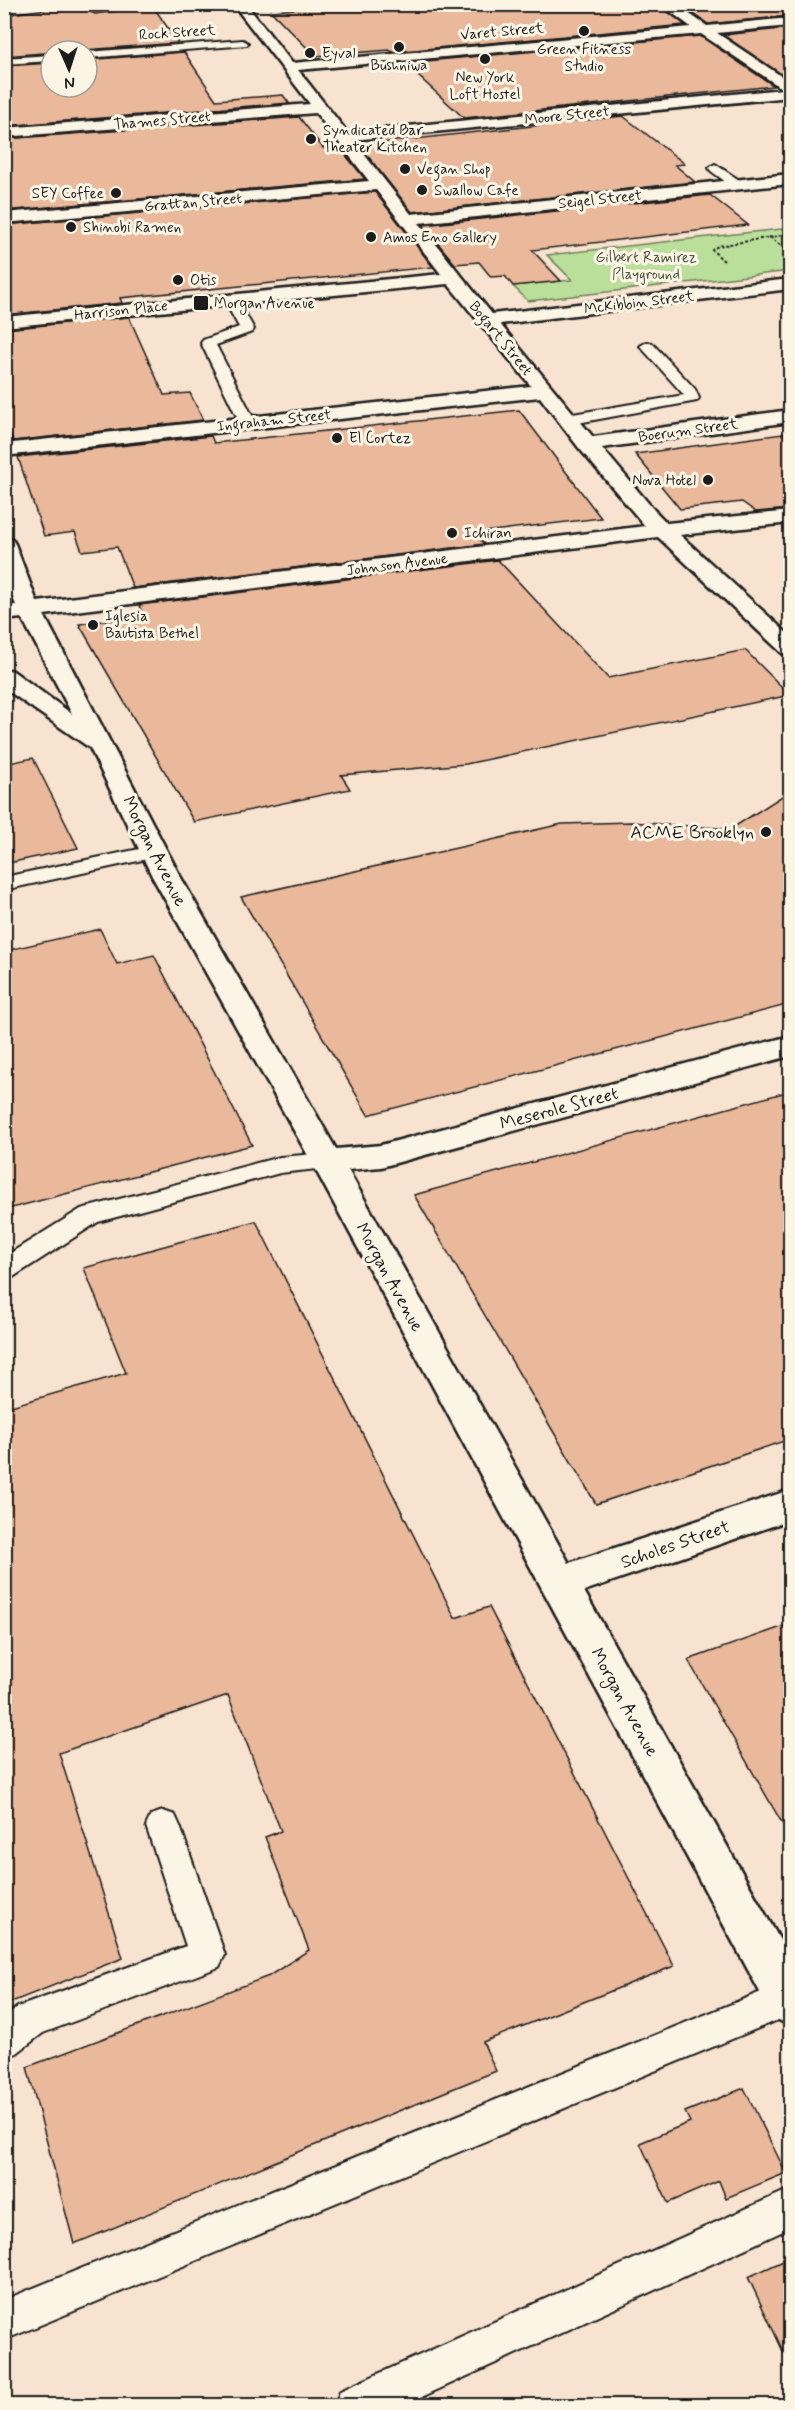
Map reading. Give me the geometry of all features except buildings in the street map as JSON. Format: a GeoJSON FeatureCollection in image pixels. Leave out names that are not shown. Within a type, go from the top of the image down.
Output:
{"type":"FeatureCollection","features":[{"type":"Feature","properties":{"kind":"street"},"geometry":{"type":"LineString","coordinates":[[4,6],[13,4]]}},
{"type":"Feature","properties":{"kind":"street"},"geometry":{"type":"LineString","coordinates":[[666,4],[790,88]]}},
{"type":"Feature","properties":{"kind":"street"},"geometry":{"type":"LineString","coordinates":[[240,6],[262,5]]}},
{"type":"Feature","properties":{"kind":"street","name":"Bogart Street"},"geometry":{"type":"LineString","coordinates":[[240,6],[543,391],[646,515],[790,648]]}},
{"type":"Feature","properties":{"kind":"street","name":"Varet Street"},"geometry":{"type":"LineString","coordinates":[[288,67],[790,22]]}},
{"type":"Feature","properties":{"kind":"street","name":"Rock Street"},"geometry":{"type":"LineString","coordinates":[[243,43],[269,41]]}},
{"type":"Feature","properties":{"kind":"street","name":"Moore Street"},"geometry":{"type":"LineString","coordinates":[[343,136],[790,93]]}},
{"type":"Feature","properties":{"kind":"street","name":"Thames Street"},"geometry":{"type":"LineString","coordinates":[[4,133],[320,108]]}},
{"type":"Feature","properties":{"kind":"street","name":"Seigel Street"},"geometry":{"type":"LineString","coordinates":[[409,219],[790,179]]}},
{"type":"Feature","properties":{"kind":"street","name":"Grattan Street"},"geometry":{"type":"LineString","coordinates":[[4,218],[381,185]]}},
{"type":"Feature","properties":{"kind":"street","name":"Harrison Place"},"geometry":{"type":"LineString","coordinates":[[4,322],[453,278]]}},
{"type":"Feature","properties":{"kind":"street","name":"McKibbin Street"},"geometry":{"type":"LineString","coordinates":[[487,320],[790,284]]}},
{"type":"Feature","properties":{"kind":"street","name":"Ingraham Street"},"geometry":{"type":"LineString","coordinates":[[4,450],[543,391]]}},
{"type":"Feature","properties":{"kind":"street","name":"Boerum Street"},"geometry":{"type":"LineString","coordinates":[[586,444],[790,416]]}},
{"type":"Feature","properties":{"kind":"street","name":"Johnson Avenue"},"geometry":{"type":"LineString","coordinates":[[4,613],[662,530],[790,517]]}},
{"type":"Feature","properties":{"kind":"street","name":"Morgan Avenue"},"geometry":{"type":"LineString","coordinates":[[4,544],[22,595],[154,852],[327,1161],[789,2000]]}},
{"type":"Feature","properties":{"kind":"street"},"geometry":{"type":"LineString","coordinates":[[4,676],[102,747]]}},
{"type":"Feature","properties":{"kind":"street","name":"Meserole Street"},"geometry":{"type":"LineString","coordinates":[[327,1161],[381,1156],[790,1046]]}},
{"type":"Feature","properties":{"kind":"street","name":"Scholes Street"},"geometry":{"type":"LineString","coordinates":[[559,1583],[790,1504]]}},
{"type":"Feature","properties":{"kind":"lane","name":"Rock Street"},"geometry":{"type":"LineString","coordinates":[[99,54],[243,43]]}},
{"type":"Feature","properties":{"kind":"lane"},"geometry":{"type":"LineString","coordinates":[[4,61],[39,59]]}},
{"type":"Feature","properties":{"kind":"lane"},"geometry":{"type":"LineString","coordinates":[[715,168],[738,185]]}},
{"type":"Feature","properties":{"kind":"lane"},"geometry":{"type":"LineString","coordinates":[[231,300],[247,329],[208,343],[248,423]]}},
{"type":"Feature","properties":{"kind":"lane"},"geometry":{"type":"LineString","coordinates":[[567,420],[692,398],[690,392],[647,346]]}},
{"type":"Feature","properties":{"kind":"lane"},"geometry":{"type":"LineString","coordinates":[[4,884],[154,852]]}},
{"type":"Feature","properties":{"kind":"lane"},"geometry":{"type":"LineString","coordinates":[[4,1270],[90,1215],[280,1165],[327,1161]]}},
{"type":"Feature","properties":{"kind":"lane"},"geometry":{"type":"LineString","coordinates":[[4,2040],[31,2020],[207,1954],[163,1826]]}},
{"type":"Feature","properties":{"kind":"lane"},"geometry":{"type":"LineString","coordinates":[[4,2319],[789,2000]]}},
{"type":"Feature","properties":{"kind":"lane"},"geometry":{"type":"LineString","coordinates":[[355,2406],[790,2208]]}},
{"type":"Feature","properties":{"kind":"path"},"geometry":{"type":"LineString","coordinates":[[727,263],[712,250],[718,246],[790,234]]}},
{"type":"Feature","properties":{"kind":"path"},"geometry":{"type":"LineString","coordinates":[[770,236],[790,253]]}},
{"type":"Feature","properties":{"kind":"green space","name":"Gilbert Ramirez Playground"},"geometry":{"type":"Polygon","coordinates":[[[790,228],[790,271],[528,301],[513,286],[572,280],[547,255],[790,228]]]}},
{"type":"Feature","properties":{"kind":"place","name":"Green Fitness Studio"},"geometry":{"type":"Point","coordinates":[584,31]}},
{"type":"Feature","properties":{"kind":"place","name":"Bushniwa"},"geometry":{"type":"Point","coordinates":[399,47]}},
{"type":"Feature","properties":{"kind":"place","name":"Eyval"},"geometry":{"type":"Point","coordinates":[310,53]}},
{"type":"Feature","properties":{"kind":"place","name":"New York Loft Hostel"},"geometry":{"type":"Point","coordinates":[485,59]}},
{"type":"Feature","properties":{"kind":"place","name":"Syndicated Bar Theater Kitchen"},"geometry":{"type":"Point","coordinates":[311,139]}},
{"type":"Feature","properties":{"kind":"place","name":"Vegan Shop"},"geometry":{"type":"Point","coordinates":[405,169]}},
{"type":"Feature","properties":{"kind":"place","name":"Swallow Cafe"},"geometry":{"type":"Point","coordinates":[422,190]}},
{"type":"Feature","properties":{"kind":"place","name":"SEY Coffee"},"geometry":{"type":"Point","coordinates":[116,193]}},
{"type":"Feature","properties":{"kind":"place","name":"Shinobi Ramen"},"geometry":{"type":"Point","coordinates":[71,227]}},
{"type":"Feature","properties":{"kind":"place","name":"Amos Eno Gallery"},"geometry":{"type":"Point","coordinates":[371,237]}},
{"type":"Feature","properties":{"kind":"place","name":"Otis"},"geometry":{"type":"Point","coordinates":[178,280]}},
{"type":"Feature","properties":{"kind":"place","name":"Morgan Avenue"},"geometry":{"type":"Point","coordinates":[201,303]}},
{"type":"Feature","properties":{"kind":"place","name":"El Cortez"},"geometry":{"type":"Point","coordinates":[337,438]}},
{"type":"Feature","properties":{"kind":"place","name":"Nova Hotel"},"geometry":{"type":"Point","coordinates":[708,480]}},
{"type":"Feature","properties":{"kind":"place","name":"Ichiran"},"geometry":{"type":"Point","coordinates":[452,533]}},
{"type":"Feature","properties":{"kind":"place","name":"Iglesia Bautista Bethel"},"geometry":{"type":"Point","coordinates":[93,625]}},
{"type":"Feature","properties":{"kind":"place","name":"ACME Brooklyn"},"geometry":{"type":"Point","coordinates":[766,832]}}]}
